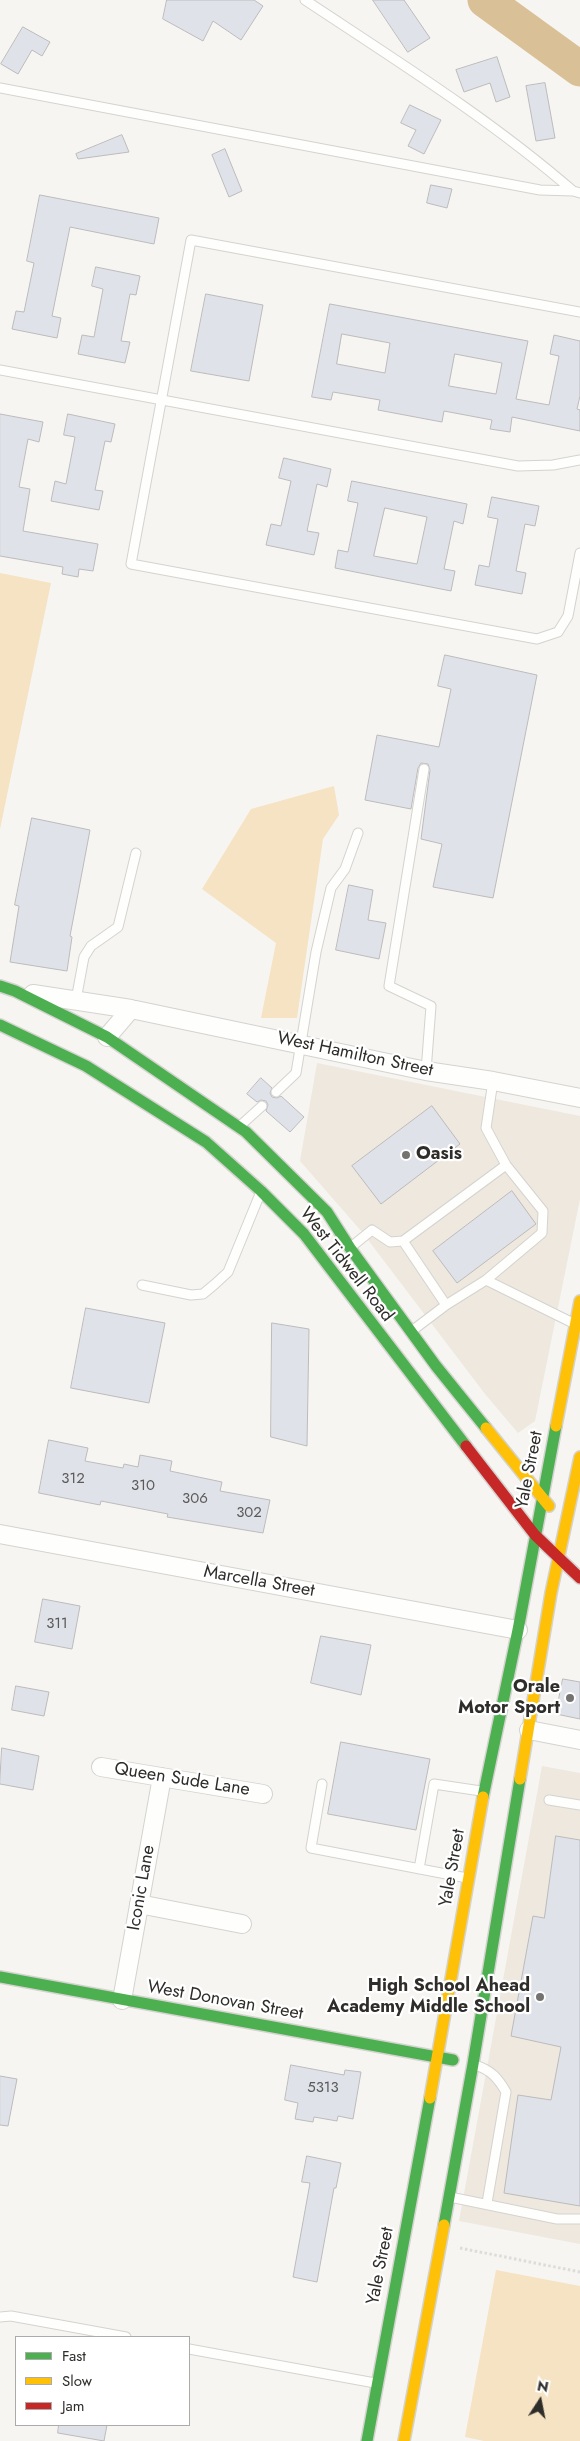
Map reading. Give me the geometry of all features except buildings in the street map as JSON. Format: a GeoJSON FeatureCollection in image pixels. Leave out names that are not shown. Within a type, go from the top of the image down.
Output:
{"type":"FeatureCollection","features":[{"type":"Feature","properties":{"kind":"main road","name":"West Tidwell Road"},"geometry":{"type":"LineString","coordinates":[[8,989],[104,1041],[239,1127],[327,1212],[337,1255],[535,1535],[580,1578]]}},
{"type":"Feature","properties":{"kind":"main road","name":"West Tidwell Road"},"geometry":{"type":"LineString","coordinates":[[0,1024],[88,1063],[206,1142],[261,1191],[304,1234],[337,1255],[411,1332],[542,1499],[570,1527]]}},
{"type":"Feature","properties":{"kind":"main road","name":"Yale Street"},"geometry":{"type":"LineString","coordinates":[[367,2441],[377,2383],[398,2296],[484,1792],[578,1325],[580,1301]]}},
{"type":"Feature","properties":{"kind":"main road"},"geometry":{"type":"LineString","coordinates":[[404,2441],[425,2301],[440,2244],[473,2064],[551,1593],[570,1527],[580,1457]]}},
{"type":"Feature","properties":{"kind":"main road","name":"West Donovan Street"},"geometry":{"type":"LineString","coordinates":[[0,1977],[473,2064]]}},
{"type":"Feature","properties":{"kind":"street","name":"West Hamilton Street"},"geometry":{"type":"LineString","coordinates":[[8,989],[131,1008],[426,1071],[494,1081],[580,1098]]}},
{"type":"Feature","properties":{"kind":"street"},"geometry":{"type":"LineString","coordinates":[[104,1041],[131,1008]]}},
{"type":"Feature","properties":{"kind":"street","name":"Marcella Street"},"geometry":{"type":"LineString","coordinates":[[0,1534],[518,1630]]}},
{"type":"Feature","properties":{"kind":"street"},"geometry":{"type":"LineString","coordinates":[[529,1730],[580,1740]]}},
{"type":"Feature","properties":{"kind":"street","name":"Queen Sude Lane"},"geometry":{"type":"LineString","coordinates":[[101,1767],[263,1794]]}},
{"type":"Feature","properties":{"kind":"street","name":"Iconic Lane"},"geometry":{"type":"LineString","coordinates":[[122,2000],[162,1777]]}},
{"type":"Feature","properties":{"kind":"street"},"geometry":{"type":"LineString","coordinates":[[139,1904],[242,1924]]}},
{"type":"Feature","properties":{"kind":"lane"},"geometry":{"type":"LineString","coordinates":[[305,0],[483,119],[577,192]]}},
{"type":"Feature","properties":{"kind":"lane"},"geometry":{"type":"LineString","coordinates":[[0,88],[540,190],[577,192]]}},
{"type":"Feature","properties":{"kind":"lane"},"geometry":{"type":"LineString","coordinates":[[580,312],[191,240],[163,400],[131,564],[537,639],[558,632],[568,616],[580,553]]}},
{"type":"Feature","properties":{"kind":"lane"},"geometry":{"type":"LineString","coordinates":[[0,370],[518,466],[553,465],[580,460]]}},
{"type":"Feature","properties":{"kind":"lane"},"geometry":{"type":"LineString","coordinates":[[424,769],[389,986],[432,1006],[426,1071]]}},
{"type":"Feature","properties":{"kind":"lane"},"geometry":{"type":"LineString","coordinates":[[276,1092],[296,1073],[316,952],[331,888],[345,869],[358,833]]}},
{"type":"Feature","properties":{"kind":"lane"},"geometry":{"type":"LineString","coordinates":[[76,1000],[84,957],[91,946],[118,927],[136,852]]}},
{"type":"Feature","properties":{"kind":"lane"},"geometry":{"type":"LineString","coordinates":[[411,1332],[446,1305],[486,1280],[542,1233],[543,1211],[506,1165],[486,1128],[494,1081]]}},
{"type":"Feature","properties":{"kind":"lane"},"geometry":{"type":"LineString","coordinates":[[239,1127],[262,1106]]}},
{"type":"Feature","properties":{"kind":"lane"},"geometry":{"type":"LineString","coordinates":[[337,1255],[372,1230],[390,1242],[403,1240],[506,1165]]}},
{"type":"Feature","properties":{"kind":"lane"},"geometry":{"type":"LineString","coordinates":[[142,1285],[191,1295],[203,1294],[228,1272],[246,1223],[261,1191]]}},
{"type":"Feature","properties":{"kind":"lane"},"geometry":{"type":"LineString","coordinates":[[403,1240],[446,1305]]}},
{"type":"Feature","properties":{"kind":"lane"},"geometry":{"type":"LineString","coordinates":[[486,1280],[578,1325]]}},
{"type":"Feature","properties":{"kind":"lane"},"geometry":{"type":"LineString","coordinates":[[322,1784],[311,1848],[470,1878]]}},
{"type":"Feature","properties":{"kind":"lane"},"geometry":{"type":"LineString","coordinates":[[419,1868],[434,1784],[484,1792]]}},
{"type":"Feature","properties":{"kind":"lane"},"geometry":{"type":"LineString","coordinates":[[548,1800],[580,1804]]}},
{"type":"Feature","properties":{"kind":"lane"},"geometry":{"type":"LineString","coordinates":[[473,2064],[488,2069],[497,2078],[506,2092],[487,2203]]}},
{"type":"Feature","properties":{"kind":"lane"},"geometry":{"type":"LineString","coordinates":[[449,2196],[557,2219],[580,2219]]}},
{"type":"Feature","properties":{"kind":"lane"},"geometry":{"type":"LineString","coordinates":[[0,2317],[10,2316],[120,2336]]}},
{"type":"Feature","properties":{"kind":"lane"},"geometry":{"type":"LineString","coordinates":[[190,2349],[377,2383]]}},
{"type":"Feature","properties":{"kind":"path"},"geometry":{"type":"LineString","coordinates":[[440,2244],[580,2272]]}},
{"type":"Feature","properties":{"kind":"shaded area"},"geometry":{"type":"Polygon","coordinates":[[[0,573],[51,583],[0,829],[0,573]]]}},
{"type":"Feature","properties":{"kind":"shaded area"},"geometry":{"type":"Polygon","coordinates":[[[334,786],[339,815],[323,839],[297,1018],[261,1018],[276,943],[202,889],[251,809],[334,786]]]}},
{"type":"Feature","properties":{"kind":"shaded area"},"geometry":{"type":"Polygon","coordinates":[[[317,1063],[580,1116],[580,1199],[535,1421],[518,1433],[485,1394],[362,1232],[300,1161],[317,1063]]]}},
{"type":"Feature","properties":{"kind":"shaded area","name":"High School Ahead Academy Middle School"},"geometry":{"type":"Polygon","coordinates":[[[542,1766],[580,1773],[580,2244],[459,2221],[542,1766]]]}},
{"type":"Feature","properties":{"kind":"shaded area"},"geometry":{"type":"Polygon","coordinates":[[[496,2270],[580,2286],[580,2441],[484,2441],[465,2437],[496,2270]]]}},
{"type":"Feature","properties":{"kind":"waterway"},"geometry":{"type":"LineString","coordinates":[[485,0],[580,69]]}},
{"type":"Feature","properties":{"kind":"traffic: fast"},"geometry":{"type":"LineString","coordinates":[[0,986],[15,991],[107,1037],[246,1132],[327,1212],[350,1248],[436,1366],[486,1428]]}},
{"type":"Feature","properties":{"kind":"traffic: fast"},"geometry":{"type":"LineString","coordinates":[[0,1025],[86,1066],[206,1142],[261,1191],[304,1234],[466,1446]]}},
{"type":"Feature","properties":{"kind":"traffic: fast"},"geometry":{"type":"LineString","coordinates":[[483,1797],[518,1630],[556,1426]]}},
{"type":"Feature","properties":{"kind":"traffic: fast"},"geometry":{"type":"LineString","coordinates":[[444,2225],[473,2064],[520,1779]]}},
{"type":"Feature","properties":{"kind":"traffic: fast"},"geometry":{"type":"LineString","coordinates":[[0,1977],[453,2060]]}},
{"type":"Feature","properties":{"kind":"traffic: fast"},"geometry":{"type":"LineString","coordinates":[[367,2441],[430,2098]]}},
{"type":"Feature","properties":{"kind":"traffic: slow"},"geometry":{"type":"LineString","coordinates":[[556,1426],[580,1301]]}},
{"type":"Feature","properties":{"kind":"traffic: slow"},"geometry":{"type":"LineString","coordinates":[[486,1428],[549,1506]]}},
{"type":"Feature","properties":{"kind":"traffic: slow"},"geometry":{"type":"LineString","coordinates":[[520,1779],[551,1593],[580,1457]]}},
{"type":"Feature","properties":{"kind":"traffic: slow"},"geometry":{"type":"LineString","coordinates":[[430,2098],[483,1797]]}},
{"type":"Feature","properties":{"kind":"traffic: slow"},"geometry":{"type":"LineString","coordinates":[[404,2441],[444,2225]]}},
{"type":"Feature","properties":{"kind":"traffic: jam"},"geometry":{"type":"LineString","coordinates":[[466,1446],[535,1535],[580,1578]]}},
{"type":"Feature","properties":{"kind":"place","name":"Oasis"},"geometry":{"type":"Point","coordinates":[406,1155]}},
{"type":"Feature","properties":{"kind":"place","name":"Orale Motor Sport"},"geometry":{"type":"Point","coordinates":[570,1698]}},
{"type":"Feature","properties":{"kind":"place","name":"High School Ahead Academy Middle School"},"geometry":{"type":"Point","coordinates":[540,1997]}}]}
